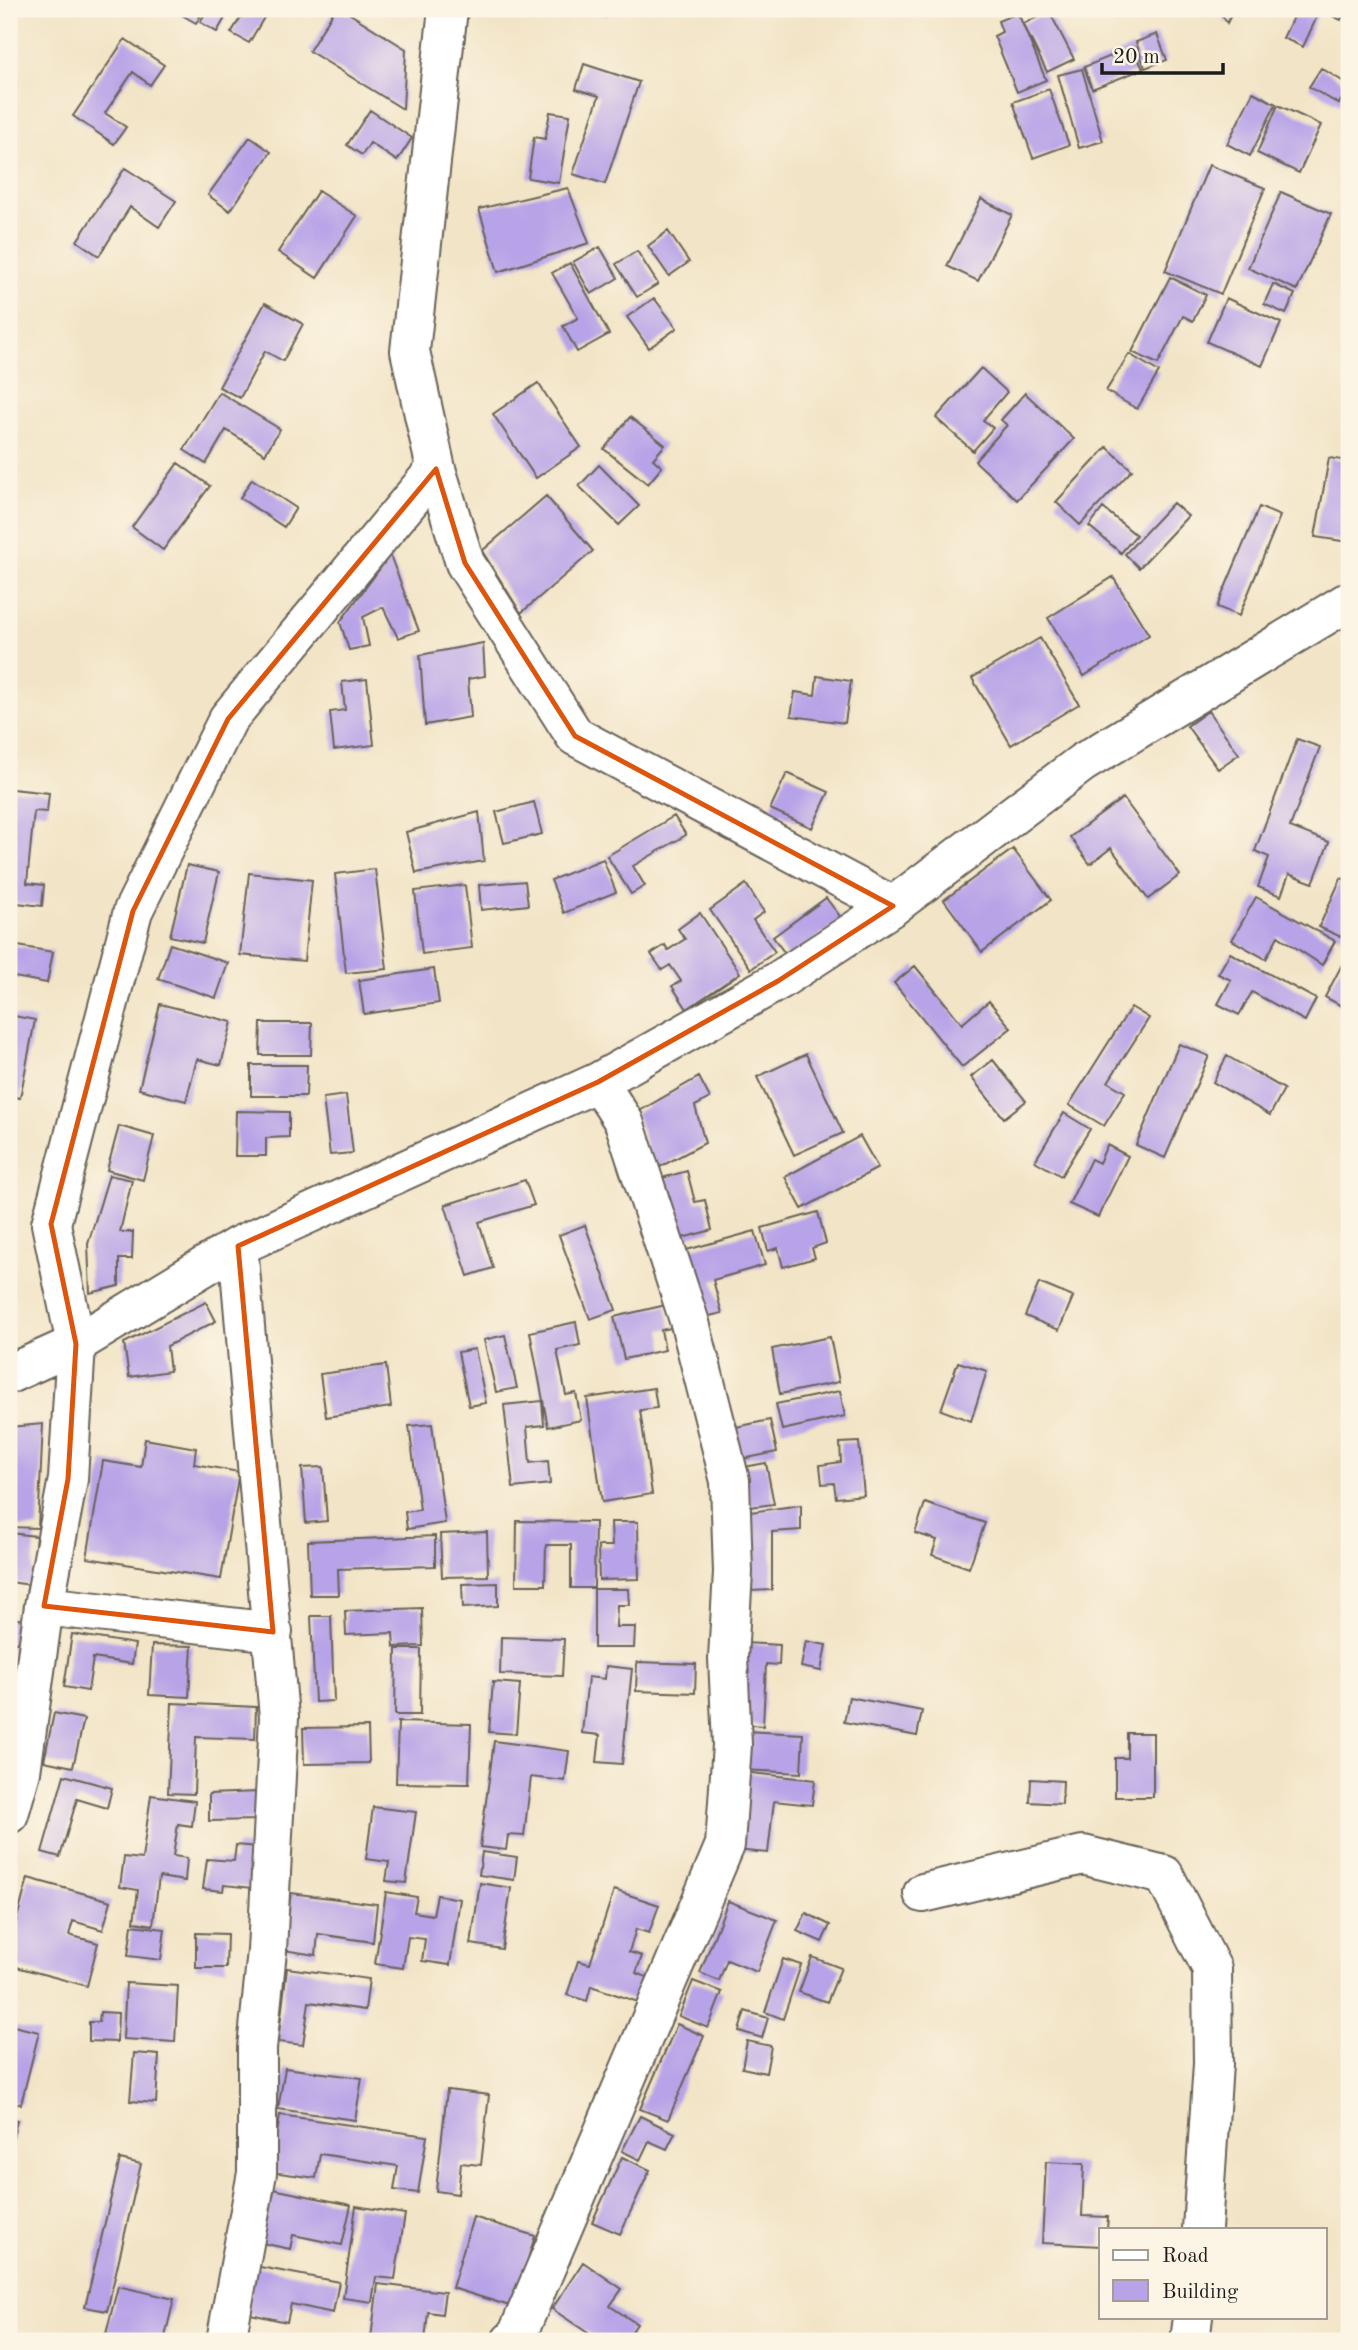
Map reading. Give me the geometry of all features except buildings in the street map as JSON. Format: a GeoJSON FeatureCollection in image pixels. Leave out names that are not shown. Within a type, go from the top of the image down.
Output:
{"type":"FeatureCollection","features":[{"type":"Feature","properties":{"kind":"street"},"geometry":{"type":"LineString","coordinates":[[448,9],[410,351],[436,469],[465,563],[575,736],[892,906]]}},
{"type":"Feature","properties":{"kind":"street"},"geometry":{"type":"LineString","coordinates":[[9,1814],[21,1772],[44,1606],[68,1479],[76,1344],[51,1224],[133,911],[228,719],[436,469]]}},
{"type":"Feature","properties":{"kind":"street"},"geometry":{"type":"LineString","coordinates":[[9,1374],[76,1344],[239,1246],[598,1082],[778,981],[892,906],[1082,764],[1349,601]]}},
{"type":"Feature","properties":{"kind":"street"},"geometry":{"type":"LineString","coordinates":[[511,2341],[516,2338],[725,1844],[732,1745],[728,1657],[733,1572],[730,1481],[690,1323],[628,1134],[624,1122],[598,1082]]}},
{"type":"Feature","properties":{"kind":"street"},"geometry":{"type":"LineString","coordinates":[[226,2341],[257,2173],[257,2048],[267,1951],[279,1717],[239,1246]]}},
{"type":"Feature","properties":{"kind":"street"},"geometry":{"type":"LineString","coordinates":[[44,1606],[273,1632]]}},
{"type":"Feature","properties":{"kind":"street"},"geometry":{"type":"LineString","coordinates":[[923,1893],[1083,1855],[1164,1875],[1212,1969],[1213,2064],[1202,2228]]}},
{"type":"Feature","properties":{"kind":"street"},"geometry":{"type":"LineString","coordinates":[[1190,2341],[1193,2318]]}},
{"type":"Feature","properties":{"kind":"highlighted area"},"geometry":{"type":"Polygon","coordinates":[[[436,469],[465,563],[575,736],[893,906],[778,981],[598,1082],[238,1246],[273,1632],[44,1606],[68,1479],[76,1344],[51,1224],[133,911],[228,719],[436,469]]]}}]}
